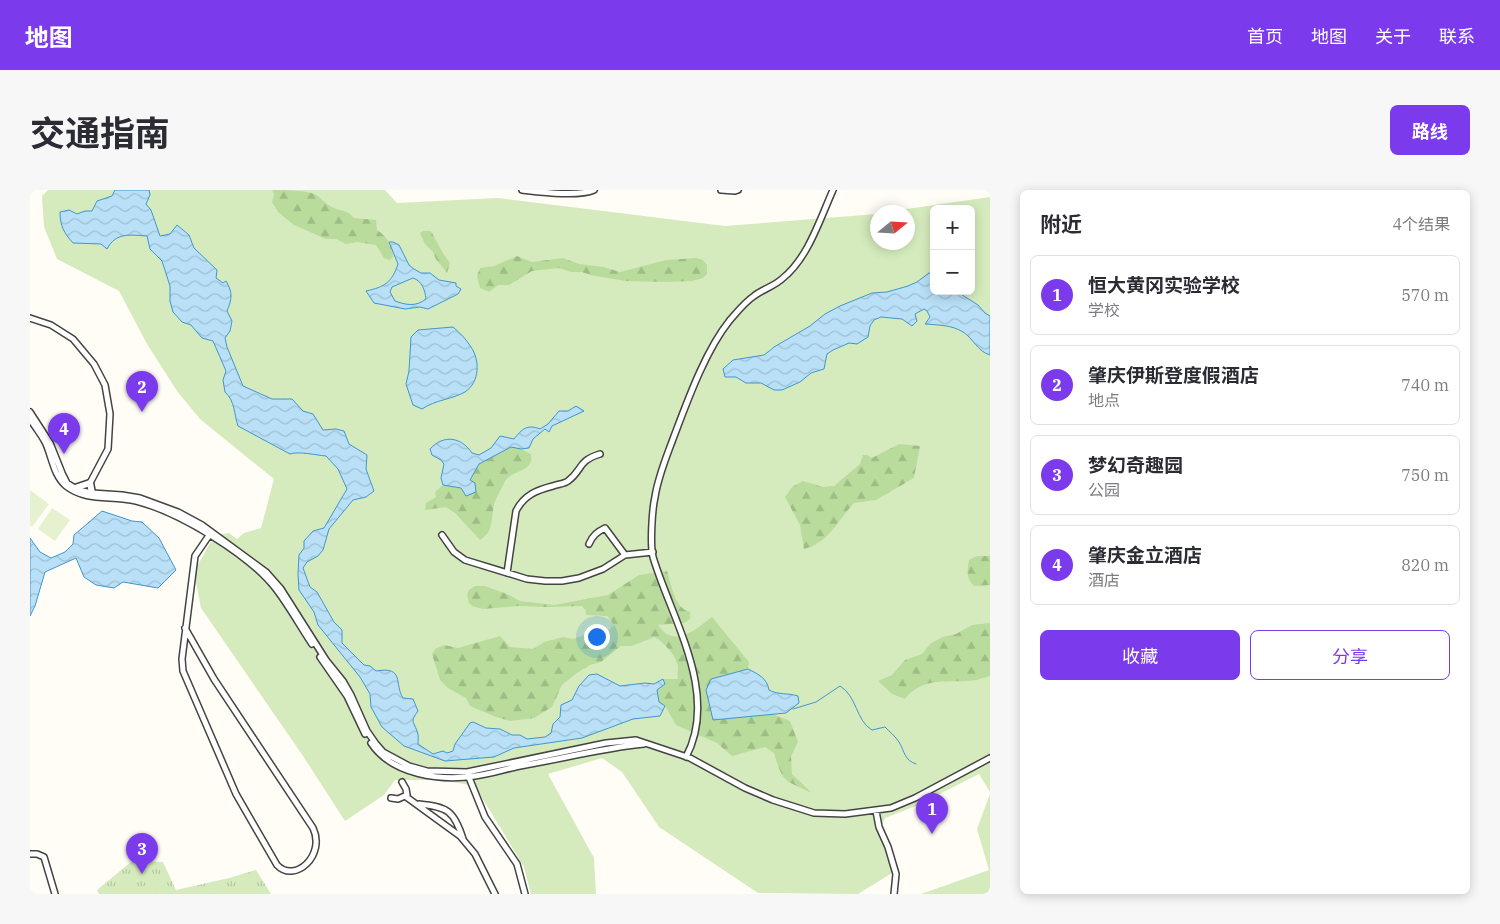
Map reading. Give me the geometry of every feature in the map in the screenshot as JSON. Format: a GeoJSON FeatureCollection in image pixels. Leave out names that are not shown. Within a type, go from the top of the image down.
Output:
{"type":"FeatureCollection","features":[{"type":"Feature","properties":{"kind":"street"},"geometry":{"type":"LineString","coordinates":[[522,190],[568,193],[588,193],[594,190]]}},
{"type":"Feature","properties":{"kind":"street"},"geometry":{"type":"LineString","coordinates":[[721,190],[738,190]]}},
{"type":"Feature","properties":{"kind":"street"},"geometry":{"type":"LineString","coordinates":[[686,757],[692,747],[697,721],[696,695],[692,663],[653,552],[655,497],[663,467],[708,355],[719,335],[753,296],[782,280],[803,256],[833,190]]}},
{"type":"Feature","properties":{"kind":"street"},"geometry":{"type":"LineString","coordinates":[[30,318],[50,325],[72,339],[94,364],[105,385],[110,414],[108,449],[90,483],[92,493]]}},
{"type":"Feature","properties":{"kind":"street"},"geometry":{"type":"LineString","coordinates":[[30,412],[50,443],[67,483],[75,488],[92,493],[122,494],[155,502],[178,512],[266,572],[281,588],[326,660],[343,681],[367,732],[383,752],[408,766],[418,769],[468,774],[606,743],[636,740],[686,757],[745,788],[796,808],[828,814],[876,811],[891,808],[915,798],[990,758]]}},
{"type":"Feature","properties":{"kind":"street"},"geometry":{"type":"LineString","coordinates":[[30,419],[45,443],[57,475],[73,492],[90,497],[118,498],[145,503],[177,516],[211,534]]}},
{"type":"Feature","properties":{"kind":"street"},"geometry":{"type":"LineString","coordinates":[[507,573],[516,512],[519,505],[534,492],[569,480],[589,457],[600,454]]}},
{"type":"Feature","properties":{"kind":"street"},"geometry":{"type":"LineString","coordinates":[[75,488],[90,483]]}},
{"type":"Feature","properties":{"kind":"street"},"geometry":{"type":"LineString","coordinates":[[589,544],[598,531],[605,528],[625,555]]}},
{"type":"Feature","properties":{"kind":"street"},"geometry":{"type":"LineString","coordinates":[[186,628],[214,679],[316,833],[317,845],[315,852],[306,865],[300,868],[288,871],[281,870],[277,865],[236,794],[183,671],[182,659],[195,556],[211,534]]}},
{"type":"Feature","properties":{"kind":"street"},"geometry":{"type":"LineString","coordinates":[[442,535],[454,552],[465,560],[527,578],[562,581],[589,575],[625,555],[653,552]]}},
{"type":"Feature","properties":{"kind":"street"},"geometry":{"type":"LineString","coordinates":[[468,774],[485,817],[517,864],[525,894]]}},
{"type":"Feature","properties":{"kind":"street"},"geometry":{"type":"LineString","coordinates":[[402,782],[406,789],[405,796]]}},
{"type":"Feature","properties":{"kind":"street"},"geometry":{"type":"LineString","coordinates":[[391,798],[398,799],[405,796]]}},
{"type":"Feature","properties":{"kind":"street"},"geometry":{"type":"LineString","coordinates":[[405,796],[463,839],[474,854],[495,894]]}},
{"type":"Feature","properties":{"kind":"street"},"geometry":{"type":"LineString","coordinates":[[418,804],[445,809],[459,827],[463,839]]}},
{"type":"Feature","properties":{"kind":"street"},"geometry":{"type":"LineString","coordinates":[[876,811],[879,827],[888,847],[896,874],[894,894]]}},
{"type":"Feature","properties":{"kind":"street"},"geometry":{"type":"LineString","coordinates":[[30,854],[38,854],[44,857],[55,894]]}},
{"type":"Feature","properties":{"kind":"green space"},"geometry":{"type":"Polygon","coordinates":[[[48,190],[385,190],[397,203],[498,198],[725,226],[870,215],[870,250],[915,250],[915,208],[930,206],[930,295],[975,295],[975,205],[935,205],[990,197],[990,792],[979,774],[918,805],[885,818],[882,826],[897,870],[858,894],[758,893],[659,827],[622,772],[602,758],[548,774],[594,858],[596,894],[531,894],[524,867],[475,786],[442,780],[395,780],[384,795],[345,821],[303,756],[201,608],[194,572],[210,543],[222,534],[229,533],[237,539],[244,533],[261,528],[274,479],[200,419],[177,391],[147,344],[119,291],[57,259],[44,227],[42,196],[48,190]]]}},
{"type":"Feature","properties":{"kind":"green space"},"geometry":{"type":"Polygon","coordinates":[[[272,190],[300,191],[315,194],[331,207],[347,212],[354,218],[376,220],[377,230],[389,242],[393,257],[389,260],[384,258],[376,245],[357,242],[346,244],[336,239],[326,239],[294,225],[278,212],[272,202],[274,194],[272,190]]]}},
{"type":"Feature","properties":{"kind":"green space"},"geometry":{"type":"Polygon","coordinates":[[[431,231],[450,263],[447,273],[433,252],[425,244],[420,233],[431,231]]]}},
{"type":"Feature","properties":{"kind":"green space"},"geometry":{"type":"Polygon","coordinates":[[[517,256],[532,262],[563,258],[579,264],[604,267],[620,272],[666,260],[696,258],[703,260],[707,265],[707,274],[703,278],[692,281],[626,281],[582,272],[571,272],[559,268],[532,271],[509,285],[498,285],[489,292],[480,288],[477,276],[480,268],[494,266],[517,256]]]}},
{"type":"Feature","properties":{"kind":"green space"},"geometry":{"type":"Polygon","coordinates":[[[899,444],[920,446],[914,478],[876,500],[854,503],[827,536],[813,546],[804,549],[800,525],[785,497],[792,487],[803,481],[823,487],[834,486],[860,464],[863,455],[872,458],[899,444]]]}},
{"type":"Feature","properties":{"kind":"green space"},"geometry":{"type":"Polygon","coordinates":[[[511,447],[531,454],[531,460],[526,468],[512,475],[504,483],[494,505],[490,529],[480,540],[455,513],[446,507],[425,510],[426,503],[436,497],[435,492],[443,485],[461,488],[470,480],[479,464],[511,447]]]}},
{"type":"Feature","properties":{"kind":"green space"},"geometry":{"type":"Polygon","coordinates":[[[30,490],[49,504],[32,527],[30,525],[30,490]]]}},
{"type":"Feature","properties":{"kind":"green space"},"geometry":{"type":"Polygon","coordinates":[[[52,508],[70,520],[55,541],[38,529],[52,508]]]}},
{"type":"Feature","properties":{"kind":"green space"},"geometry":{"type":"Polygon","coordinates":[[[977,556],[990,556],[990,585],[974,586],[968,577],[969,560],[977,556]]]}},
{"type":"Feature","properties":{"kind":"green space"},"geometry":{"type":"Polygon","coordinates":[[[667,571],[677,601],[680,606],[690,612],[690,619],[684,623],[658,625],[664,632],[671,636],[685,635],[712,617],[749,662],[748,669],[711,679],[713,720],[773,714],[790,721],[798,742],[791,756],[792,774],[812,793],[790,783],[780,770],[774,753],[765,747],[732,756],[717,743],[676,725],[665,706],[659,702],[657,690],[665,684],[663,679],[678,679],[678,666],[669,650],[655,637],[631,646],[621,646],[601,662],[590,665],[577,673],[562,685],[552,707],[534,718],[510,721],[496,717],[470,706],[466,698],[448,688],[440,680],[432,654],[435,649],[444,645],[458,648],[500,636],[510,647],[533,649],[544,642],[563,637],[573,639],[590,633],[606,633],[614,625],[607,616],[586,615],[586,611],[582,606],[519,606],[483,609],[472,606],[467,595],[469,590],[475,586],[485,586],[520,601],[554,605],[608,595],[639,575],[667,571]]]}},
{"type":"Feature","properties":{"kind":"green space"},"geometry":{"type":"Polygon","coordinates":[[[990,623],[990,676],[973,680],[933,682],[918,687],[905,699],[892,694],[878,681],[892,675],[905,660],[922,654],[931,643],[943,637],[956,634],[972,625],[990,623]]]}},
{"type":"Feature","properties":{"kind":"green space"},"geometry":{"type":"Polygon","coordinates":[[[990,794],[990,894],[921,894],[989,870],[977,829],[990,794]]]}},
{"type":"Feature","properties":{"kind":"green space"},"geometry":{"type":"Polygon","coordinates":[[[132,861],[163,862],[176,890],[256,870],[271,894],[99,894],[97,890],[132,861]]]}},
{"type":"Feature","properties":{"kind":"water"},"geometry":{"type":"Polygon","coordinates":[[[115,190],[149,190],[150,195],[146,204],[151,210],[160,236],[170,234],[177,225],[189,235],[194,248],[217,270],[216,278],[223,283],[226,281],[231,296],[227,311],[232,321],[230,331],[225,338],[243,386],[272,399],[292,399],[303,411],[313,414],[323,430],[336,429],[344,431],[349,444],[367,455],[366,469],[374,491],[366,497],[353,500],[329,529],[323,550],[318,556],[307,562],[303,568],[310,587],[317,592],[334,622],[342,630],[342,643],[364,665],[370,666],[376,671],[385,670],[395,674],[403,698],[413,699],[418,711],[413,721],[418,734],[418,744],[433,754],[453,751],[455,744],[470,723],[473,722],[486,728],[500,729],[527,739],[545,737],[551,733],[553,724],[560,717],[561,705],[572,700],[579,686],[589,675],[597,674],[620,686],[645,683],[654,684],[663,679],[665,684],[657,690],[659,702],[665,706],[660,716],[633,719],[582,738],[514,748],[494,757],[445,761],[404,746],[382,727],[371,707],[370,694],[360,677],[318,625],[314,612],[299,590],[299,555],[304,548],[304,541],[313,531],[324,528],[347,489],[338,469],[326,456],[302,453],[290,454],[238,426],[232,404],[225,392],[223,380],[226,371],[213,341],[202,338],[191,325],[182,322],[173,312],[170,301],[170,286],[162,261],[150,249],[147,236],[129,235],[119,237],[107,249],[101,244],[73,243],[62,225],[60,212],[69,210],[77,214],[92,211],[97,201],[112,196],[115,190]]]}},
{"type":"Feature","properties":{"kind":"water"},"geometry":{"type":"Polygon","coordinates":[[[389,242],[399,245],[409,265],[414,269],[421,273],[430,273],[439,280],[456,283],[456,286],[461,289],[458,294],[428,309],[420,307],[405,309],[374,303],[366,291],[387,283],[398,264],[389,242]],[[413,278],[392,287],[390,292],[395,301],[411,304],[426,299],[425,292],[419,281],[413,278]]]}},
{"type":"Feature","properties":{"kind":"water"},"geometry":{"type":"Polygon","coordinates":[[[929,273],[930,295],[962,295],[978,305],[990,316],[990,355],[982,351],[967,335],[959,330],[945,326],[925,324],[930,317],[924,309],[915,314],[917,321],[912,326],[902,319],[881,317],[874,320],[870,326],[868,337],[857,344],[849,343],[833,350],[827,354],[824,369],[811,373],[800,382],[782,390],[774,390],[761,383],[746,383],[736,377],[725,377],[723,369],[733,360],[764,355],[840,306],[872,293],[887,292],[908,286],[929,273]]]}},
{"type":"Feature","properties":{"kind":"water"},"geometry":{"type":"Polygon","coordinates":[[[453,327],[474,352],[477,371],[474,383],[465,392],[422,409],[413,405],[406,384],[409,371],[411,337],[418,330],[453,327]]]}},
{"type":"Feature","properties":{"kind":"water"},"geometry":{"type":"Polygon","coordinates":[[[576,406],[584,411],[552,426],[549,432],[545,429],[533,439],[529,448],[511,447],[479,464],[470,480],[475,483],[476,492],[466,496],[461,488],[443,485],[441,478],[444,464],[432,455],[430,449],[435,444],[452,439],[463,444],[472,453],[479,455],[491,448],[500,436],[514,439],[525,428],[540,429],[548,424],[559,411],[568,411],[576,406]]]}},
{"type":"Feature","properties":{"kind":"water"},"geometry":{"type":"Polygon","coordinates":[[[102,511],[132,521],[142,522],[159,538],[176,570],[158,588],[123,582],[114,588],[96,585],[84,577],[76,558],[45,572],[35,606],[30,616],[30,538],[40,552],[51,558],[65,552],[73,544],[74,535],[102,511]]]}},
{"type":"Feature","properties":{"kind":"water"},"geometry":{"type":"Polygon","coordinates":[[[748,669],[764,679],[769,690],[776,693],[798,696],[799,703],[786,713],[713,720],[706,690],[711,679],[748,669]]]}},
{"type":"Feature","properties":{"kind":"waterway"},"geometry":{"type":"LineString","coordinates":[[793,709],[816,702],[840,686],[846,690],[867,726],[872,730],[885,727],[898,740],[907,758],[916,764]]}},
{"type":"Feature","properties":{"kind":"place","name":"肇庆伊斯登度假酒店"},"geometry":{"type":"Point","coordinates":[142,412]}},
{"type":"Feature","properties":{"kind":"place","name":"肇庆金立酒店"},"geometry":{"type":"Point","coordinates":[64,454]}},
{"type":"Feature","properties":{"kind":"place","name":"恒大黄冈实验学校"},"geometry":{"type":"Point","coordinates":[932,834]}},
{"type":"Feature","properties":{"kind":"place","name":"梦幻奇趣园"},"geometry":{"type":"Point","coordinates":[142,874]}}]}
